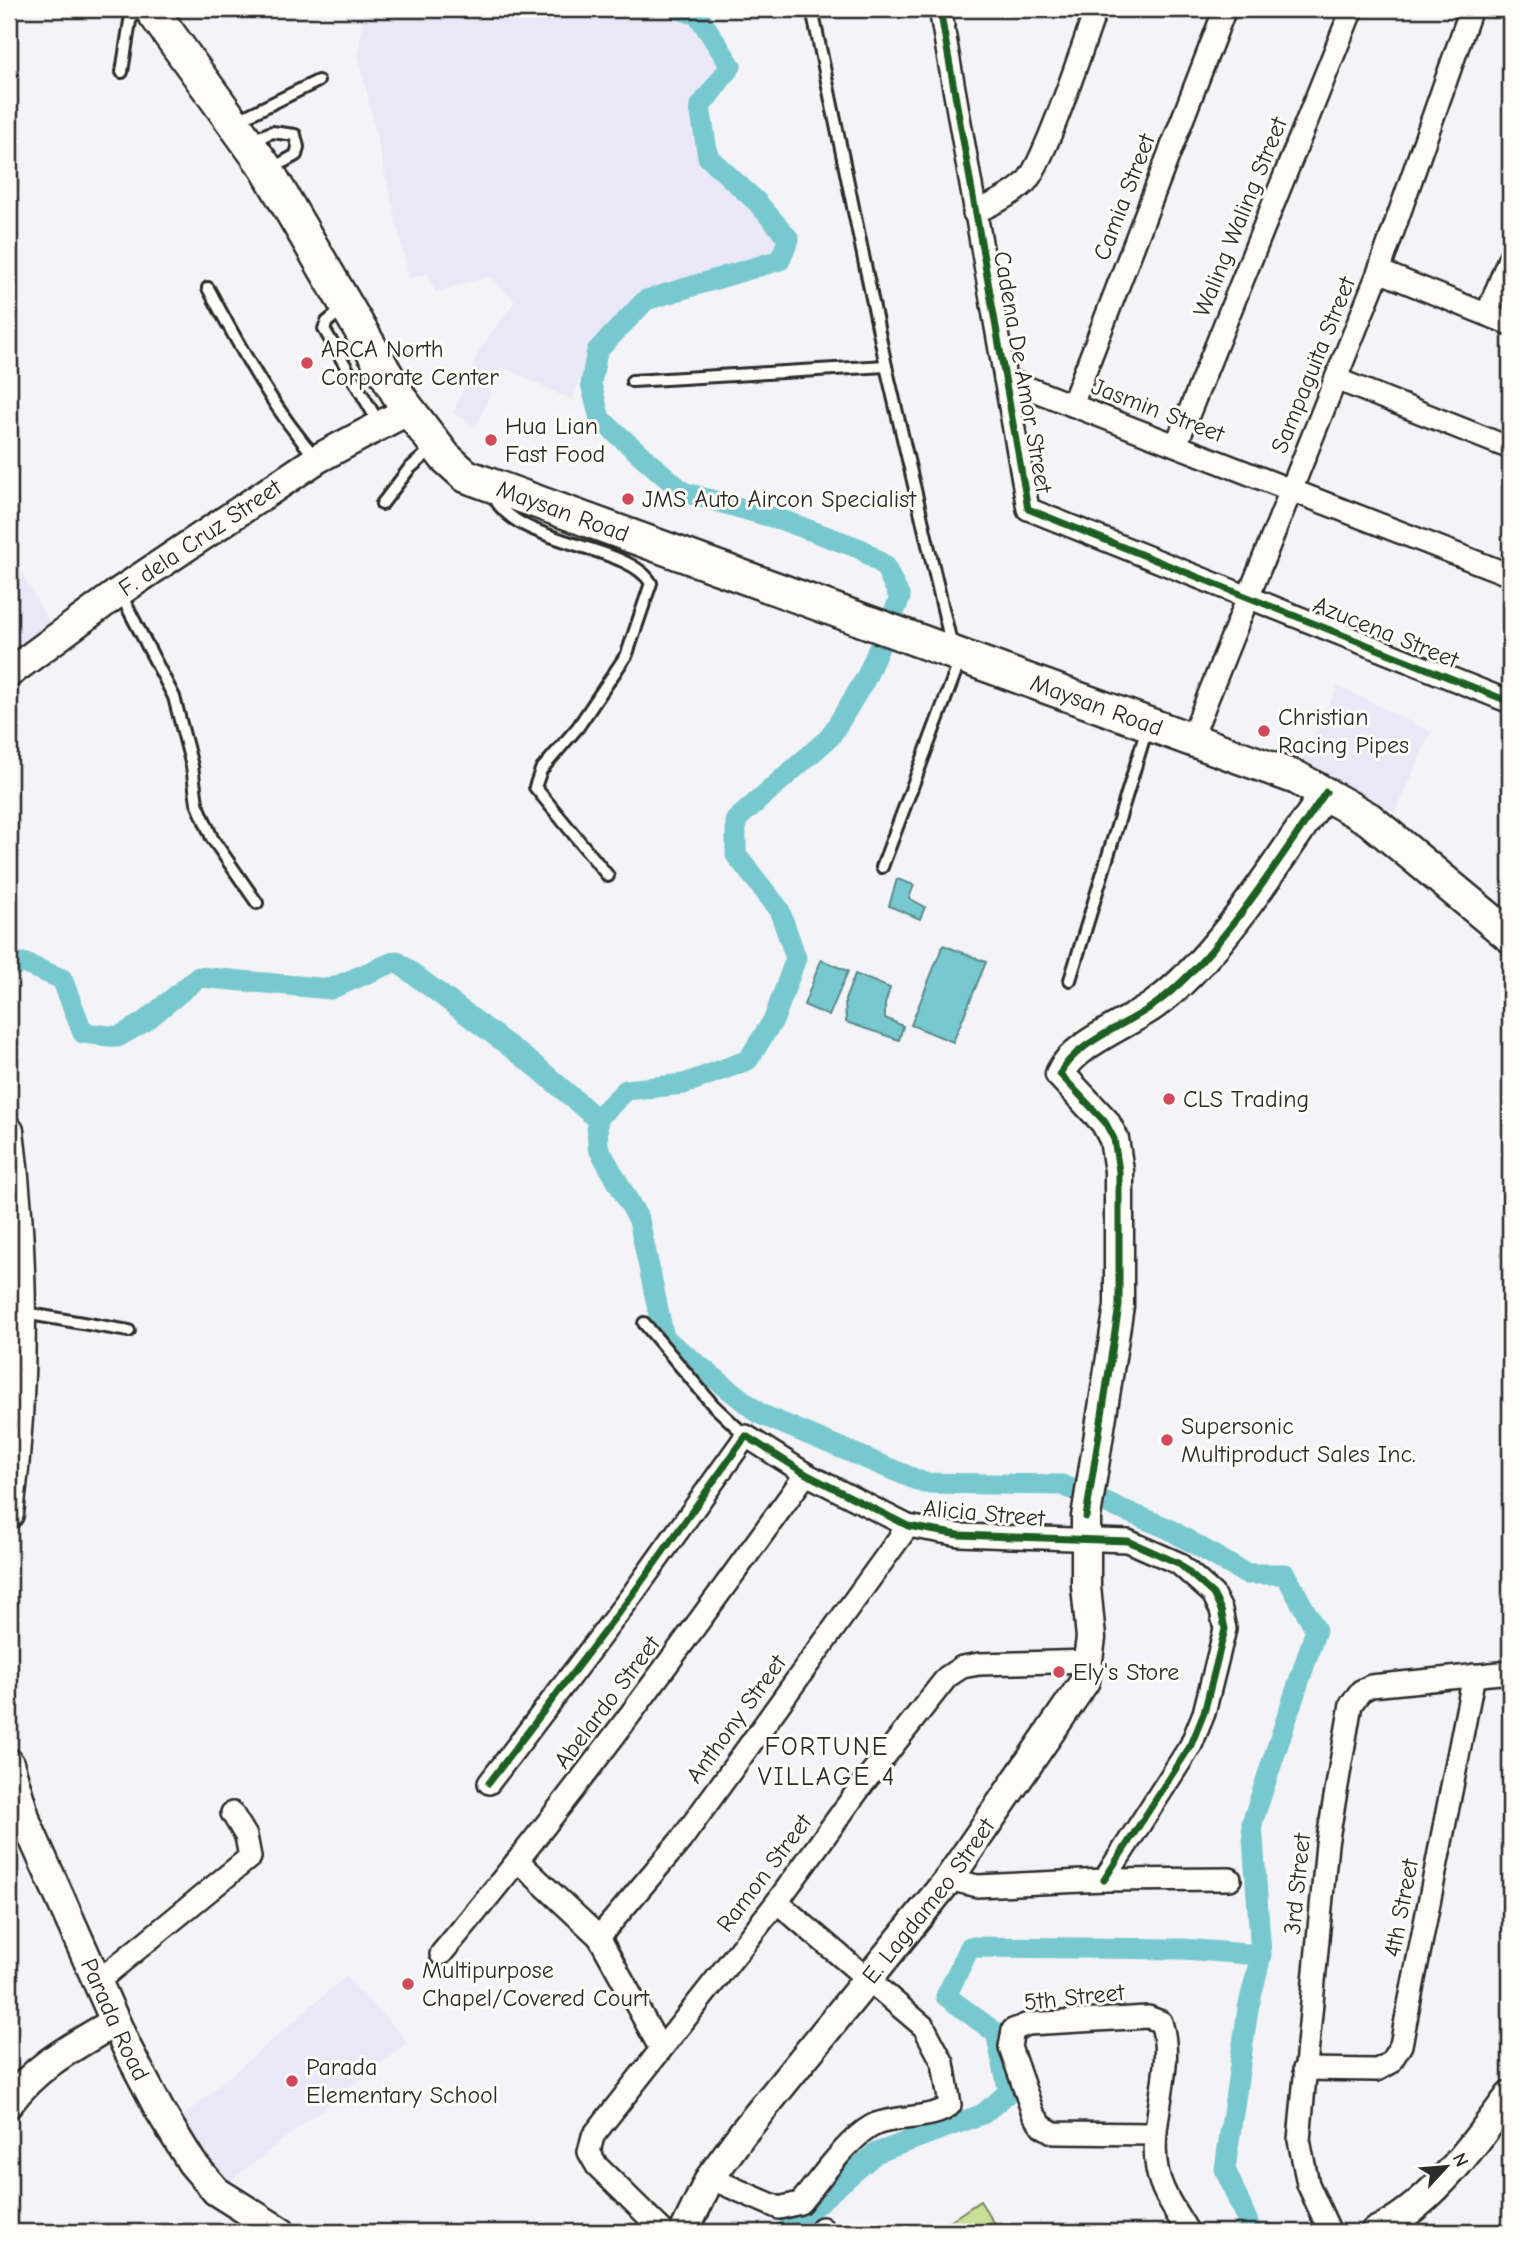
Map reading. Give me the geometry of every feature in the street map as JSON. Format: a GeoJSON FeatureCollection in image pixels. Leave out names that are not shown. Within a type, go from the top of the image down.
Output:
{"type":"FeatureCollection","features":[{"type":"Feature","properties":{"kind":"main road","name":"Maysan Road"},"geometry":{"type":"LineString","coordinates":[[151,9],[268,171],[346,306],[397,416],[436,445],[466,476],[861,622],[1259,761],[1326,792],[1369,819],[1510,936]]}},
{"type":"Feature","properties":{"kind":"street","name":"Cadena De Amor Street"},"geometry":{"type":"LineString","coordinates":[[940,9],[1028,509],[1248,598]]}},
{"type":"Feature","properties":{"kind":"street"},"geometry":{"type":"LineString","coordinates":[[974,213],[1005,198],[1027,181],[1097,9]]}},
{"type":"Feature","properties":{"kind":"street","name":"Camia Street"},"geometry":{"type":"LineString","coordinates":[[1072,405],[1226,9]]}},
{"type":"Feature","properties":{"kind":"street","name":"Waling Waling Street"},"geometry":{"type":"LineString","coordinates":[[1176,445],[1352,9]]}},
{"type":"Feature","properties":{"kind":"street","name":"Sampaguita Street"},"geometry":{"type":"LineString","coordinates":[[1192,737],[1379,271],[1471,9]]}},
{"type":"Feature","properties":{"kind":"street"},"geometry":{"type":"LineString","coordinates":[[1487,314],[1510,256]]}},
{"type":"Feature","properties":{"kind":"street"},"geometry":{"type":"LineString","coordinates":[[1379,271],[1510,324]]}},
{"type":"Feature","properties":{"kind":"street","name":"Jasmin Street"},"geometry":{"type":"LineString","coordinates":[[1005,379],[1510,575]]}},
{"type":"Feature","properties":{"kind":"street"},"geometry":{"type":"LineString","coordinates":[[1336,379],[1510,448]]}},
{"type":"Feature","properties":{"kind":"street","name":"F. dela Cruz Street"},"geometry":{"type":"LineString","coordinates":[[9,673],[119,592],[317,459],[397,416]]}},
{"type":"Feature","properties":{"kind":"street","name":"Azucena Street"},"geometry":{"type":"LineString","coordinates":[[1248,598],[1510,702]]}},
{"type":"Feature","properties":{"kind":"street","name":"E. Lagdameo Street"},"geometry":{"type":"LineString","coordinates":[[684,2232],[710,2178],[741,2134],[950,1878],[1074,1701],[1085,1681],[1091,1661],[1086,1529],[1119,1306],[1119,1171],[1114,1139],[1105,1122],[1061,1078],[1061,1070],[1086,1047],[1153,1006],[1181,984],[1253,894],[1326,792]]}},
{"type":"Feature","properties":{"kind":"street"},"geometry":{"type":"LineString","coordinates":[[9,1131],[21,1312],[20,1407],[9,1514]]}},
{"type":"Feature","properties":{"kind":"street"},"geometry":{"type":"LineString","coordinates":[[489,1783],[632,1595],[746,1436]]}},
{"type":"Feature","properties":{"kind":"street","name":"Alicia Street"},"geometry":{"type":"LineString","coordinates":[[746,1436],[806,1474],[908,1526],[959,1535],[1086,1529],[1128,1541],[1178,1563],[1213,1594],[1221,1610],[1225,1629],[1204,1713],[1191,1745],[1104,1880]]}},
{"type":"Feature","properties":{"kind":"street","name":"Abelardo Street"},"geometry":{"type":"LineString","coordinates":[[441,1954],[519,1862],[615,1738],[806,1474]]}},
{"type":"Feature","properties":{"kind":"street","name":"Anthony Street"},"geometry":{"type":"LineString","coordinates":[[599,1937],[681,1840],[908,1526]]}},
{"type":"Feature","properties":{"kind":"street","name":"Ramon Street"},"geometry":{"type":"LineString","coordinates":[[664,2232],[597,2166],[590,2152],[593,2136],[777,1902],[862,1785],[947,1677],[962,1667],[978,1664],[1091,1661]]}},
{"type":"Feature","properties":{"kind":"street","name":"3rd Street"},"geometry":{"type":"LineString","coordinates":[[1330,2232],[1308,2184],[1299,2140],[1327,1844],[1351,1704],[1361,1691],[1371,1686],[1510,1672]]}},
{"type":"Feature","properties":{"kind":"street","name":"4th Street"},"geometry":{"type":"LineString","coordinates":[[1304,2069],[1377,2070],[1390,2063],[1401,2045],[1474,1675]]}},
{"type":"Feature","properties":{"kind":"street","name":"Parada Road"},"geometry":{"type":"LineString","coordinates":[[9,1763],[18,1827],[97,1982],[142,2078],[192,2163],[216,2191],[281,2232]]}},
{"type":"Feature","properties":{"kind":"street"},"geometry":{"type":"LineString","coordinates":[[97,1982],[250,1857],[246,1836],[232,1813]]}},
{"type":"Feature","properties":{"kind":"street"},"geometry":{"type":"LineString","coordinates":[[519,1862],[599,1937],[660,2048]]}},
{"type":"Feature","properties":{"kind":"street"},"geometry":{"type":"LineString","coordinates":[[950,1878],[977,1886],[1104,1880],[1230,1879]]}},
{"type":"Feature","properties":{"kind":"street"},"geometry":{"type":"LineString","coordinates":[[710,2178],[779,2208],[790,2208],[800,2203],[852,2144],[876,2124],[947,2109],[950,2105],[943,2063],[924,2027],[777,1902]]}},
{"type":"Feature","properties":{"kind":"street","name":"5th Street"},"geometry":{"type":"LineString","coordinates":[[1156,2134],[1054,2133],[1042,2126],[1033,2113],[1010,2047],[1013,2030],[1028,2024],[1148,2017],[1161,2022],[1166,2038],[1156,2134],[1157,2168],[1164,2193],[1188,2232]]}},
{"type":"Feature","properties":{"kind":"street"},"geometry":{"type":"LineString","coordinates":[[9,2103],[22,2084],[43,2065],[115,2022]]}},
{"type":"Feature","properties":{"kind":"street"},"geometry":{"type":"LineString","coordinates":[[1375,2232],[1405,2212],[1441,2180],[1510,2096]]}},
{"type":"Feature","properties":{"kind":"lane"},"geometry":{"type":"LineString","coordinates":[[122,72],[130,21],[136,9]]}},
{"type":"Feature","properties":{"kind":"lane"},"geometry":{"type":"LineString","coordinates":[[812,9],[886,366],[957,655],[882,867]]}},
{"type":"Feature","properties":{"kind":"lane"},"geometry":{"type":"LineString","coordinates":[[240,132],[318,81]]}},
{"type":"Feature","properties":{"kind":"lane"},"geometry":{"type":"LineString","coordinates":[[240,132],[295,135],[299,146],[296,155],[268,171]]}},
{"type":"Feature","properties":{"kind":"lane"},"geometry":{"type":"LineString","coordinates":[[208,288],[278,408],[317,459]]}},
{"type":"Feature","properties":{"kind":"lane"},"geometry":{"type":"LineString","coordinates":[[632,381],[886,366]]}},
{"type":"Feature","properties":{"kind":"lane"},"geometry":{"type":"LineString","coordinates":[[382,504],[409,469],[436,445]]}},
{"type":"Feature","properties":{"kind":"lane"},"geometry":{"type":"LineString","coordinates":[[491,487],[496,502],[517,522],[627,565],[646,575],[650,583],[627,654],[578,727],[541,770],[535,787],[608,876]]}},
{"type":"Feature","properties":{"kind":"lane"},"geometry":{"type":"LineString","coordinates":[[119,592],[174,697],[192,766],[197,803],[212,838],[257,904]]}},
{"type":"Feature","properties":{"kind":"lane"},"geometry":{"type":"LineString","coordinates":[[1070,980],[1149,722]]}},
{"type":"Feature","properties":{"kind":"lane"},"geometry":{"type":"LineString","coordinates":[[21,1312],[129,1331]]}},
{"type":"Feature","properties":{"kind":"lane"},"geometry":{"type":"LineString","coordinates":[[644,1323],[713,1405],[746,1436]]}},
{"type":"Feature","properties":{"kind":"shaded area"},"geometry":{"type":"Polygon","coordinates":[[[364,9],[659,9],[695,19],[724,65],[695,107],[705,159],[753,202],[783,239],[777,257],[645,290],[588,355],[572,400],[502,367],[476,427],[453,413],[480,349],[515,301],[490,276],[435,292],[428,273],[409,278],[358,55],[364,9]]]}},
{"type":"Feature","properties":{"kind":"shaded area"},"geometry":{"type":"Polygon","coordinates":[[[9,549],[53,630],[9,664],[9,549]]]}},
{"type":"Feature","properties":{"kind":"shaded area"},"geometry":{"type":"Polygon","coordinates":[[[1338,686],[1431,732],[1395,813],[1302,759],[1338,686]]]}},
{"type":"Feature","properties":{"kind":"shaded area","name":"Parada Elementary School"},"geometry":{"type":"Polygon","coordinates":[[[346,1976],[408,2042],[228,2183],[180,2119],[346,1976]]]}},
{"type":"Feature","properties":{"kind":"green space"},"geometry":{"type":"Polygon","coordinates":[[[980,2201],[1000,2232],[944,2232],[941,2227],[980,2201]]]}},
{"type":"Feature","properties":{"kind":"water"},"geometry":{"type":"Polygon","coordinates":[[[897,879],[914,885],[909,898],[925,907],[920,919],[889,906],[897,879]]]}},
{"type":"Feature","properties":{"kind":"water"},"geometry":{"type":"Polygon","coordinates":[[[943,945],[986,962],[953,1042],[911,1025],[943,945]]]}},
{"type":"Feature","properties":{"kind":"water"},"geometry":{"type":"Polygon","coordinates":[[[821,960],[848,971],[829,1016],[804,1005],[821,960]]]}},
{"type":"Feature","properties":{"kind":"water"},"geometry":{"type":"Polygon","coordinates":[[[855,974],[890,988],[885,1004],[885,1018],[903,1026],[899,1040],[846,1022],[845,1000],[855,974]]]}},
{"type":"Feature","properties":{"kind":"waterway"},"geometry":{"type":"LineString","coordinates":[[678,9],[698,15],[731,66],[700,107],[708,157],[757,202],[789,239],[780,260],[646,300],[597,351],[591,384],[600,419],[683,492],[782,520],[861,549],[885,566],[900,598],[866,678],[830,737],[736,820],[736,855],[779,909],[796,958],[774,1019],[748,1060],[684,1084],[626,1090],[597,1119],[598,1147],[639,1220],[664,1338],[760,1414],[924,1483],[1062,1485],[1167,1528],[1246,1574],[1285,1574],[1316,1630],[1252,1823],[1261,1955],[1248,2009],[1225,2169],[1252,2232]]}},
{"type":"Feature","properties":{"kind":"waterway"},"geometry":{"type":"LineString","coordinates":[[9,967],[23,963],[62,979],[83,1033],[118,1037],[144,1022],[199,977],[330,989],[396,961],[538,1068],[597,1119]]}},
{"type":"Feature","properties":{"kind":"waterway"},"geometry":{"type":"LineString","coordinates":[[784,2232],[876,2153],[983,2114],[1009,2092],[996,2033],[946,1996],[970,1947],[1183,1949],[1261,1955]]}},
{"type":"Feature","properties":{"kind":"cycle path"},"geometry":{"type":"LineString","coordinates":[[940,9],[1028,509],[1510,702]]}},
{"type":"Feature","properties":{"kind":"cycle path"},"geometry":{"type":"LineString","coordinates":[[1086,1517],[1119,1306],[1119,1171],[1114,1139],[1105,1122],[1060,1074],[1077,1053],[1154,1005],[1201,961],[1247,906],[1326,792]]}},
{"type":"Feature","properties":{"kind":"cycle path"},"geometry":{"type":"LineString","coordinates":[[489,1783],[632,1595],[746,1436],[806,1474],[908,1526],[959,1535],[1128,1541],[1178,1563],[1213,1594],[1221,1610],[1225,1629],[1204,1713],[1191,1745],[1104,1880]]}},
{"type":"Feature","properties":{"kind":"place","name":"ARCA North Corporate Center"},"geometry":{"type":"Point","coordinates":[307,363]}},
{"type":"Feature","properties":{"kind":"place","name":"Hua Lian Fast Food"},"geometry":{"type":"Point","coordinates":[491,440]}},
{"type":"Feature","properties":{"kind":"place","name":"JMS Auto Aircon Specialist"},"geometry":{"type":"Point","coordinates":[628,499]}},
{"type":"Feature","properties":{"kind":"place","name":"Christian Racing Pipes"},"geometry":{"type":"Point","coordinates":[1264,731]}},
{"type":"Feature","properties":{"kind":"place","name":"CLS Trading"},"geometry":{"type":"Point","coordinates":[1169,1099]}},
{"type":"Feature","properties":{"kind":"place","name":"Supersonic Multiproduct Sales Inc."},"geometry":{"type":"Point","coordinates":[1167,1440]}},
{"type":"Feature","properties":{"kind":"place","name":"Ely's Store"},"geometry":{"type":"Point","coordinates":[1059,1672]}},
{"type":"Feature","properties":{"kind":"place","name":"Multipurpose Chapel/Covered Court"},"geometry":{"type":"Point","coordinates":[408,1984]}},
{"type":"Feature","properties":{"kind":"place","name":"Parada Elementary School"},"geometry":{"type":"Point","coordinates":[292,2081]}},
{"type":"Feature","properties":{"kind":"district","name":"FORTUNE VILLAGE 4"},"geometry":{"type":"Point","coordinates":[827,1762]}}]}
